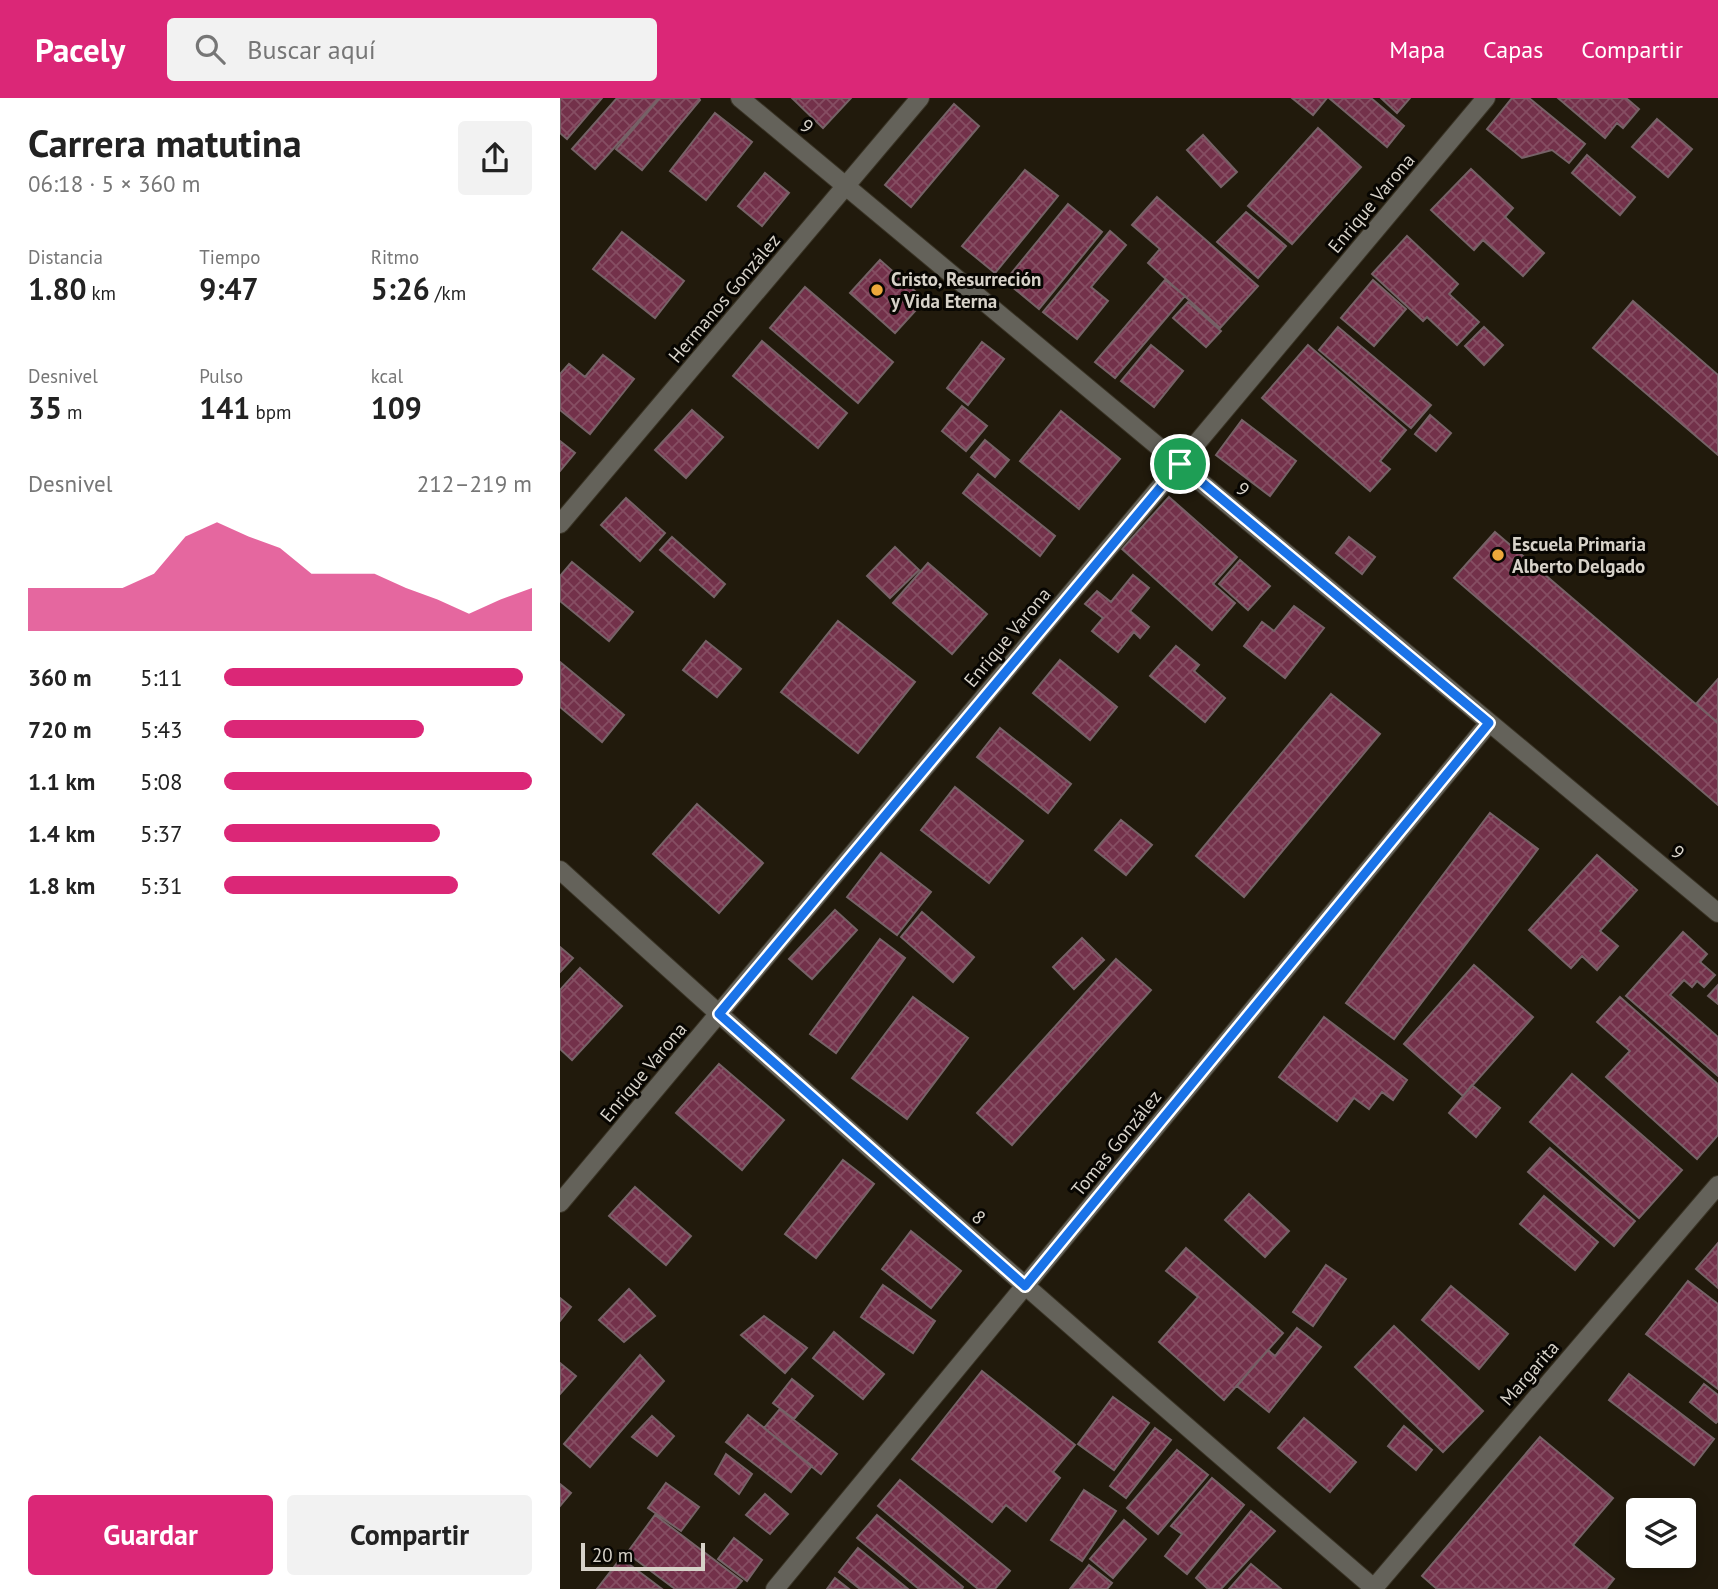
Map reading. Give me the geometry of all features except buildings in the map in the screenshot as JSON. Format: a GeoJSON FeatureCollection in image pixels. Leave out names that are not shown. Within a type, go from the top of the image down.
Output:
{"type":"FeatureCollection","features":[{"type":"Feature","properties":{"kind":"street","name":"9"},"geometry":{"type":"LineString","coordinates":[[740,98],[1718,913]]}},
{"type":"Feature","properties":{"kind":"street","name":"Hermanos González"},"geometry":{"type":"LineString","coordinates":[[560,524],[920,98]]}},
{"type":"Feature","properties":{"kind":"street","name":"Enrique Varona"},"geometry":{"type":"LineString","coordinates":[[560,1203],[1486,98]]}},
{"type":"Feature","properties":{"kind":"street","name":"Tomas González"},"geometry":{"type":"LineString","coordinates":[[775,1589],[1489,723]]}},
{"type":"Feature","properties":{"kind":"street","name":"8"},"geometry":{"type":"LineString","coordinates":[[560,870],[1025,1286],[1374,1589]]}},
{"type":"Feature","properties":{"kind":"street","name":"Margarita"},"geometry":{"type":"LineString","coordinates":[[1374,1589],[1718,1185]]}},
{"type":"Feature","properties":{"kind":"place","name":"Cristo, Resurreción y Vida Eterna"},"geometry":{"type":"Point","coordinates":[877,290]}},
{"type":"Feature","properties":{"kind":"place","name":"Escuela Primaria Alberto Delgado"},"geometry":{"type":"Point","coordinates":[1498,555]}},
{"type":"Feature","properties":{"kind":"route"},"geometry":{"type":"LineString","coordinates":[[1180,464],[1489,723],[1025,1286],[719,1014],[1180,464]]}}]}
